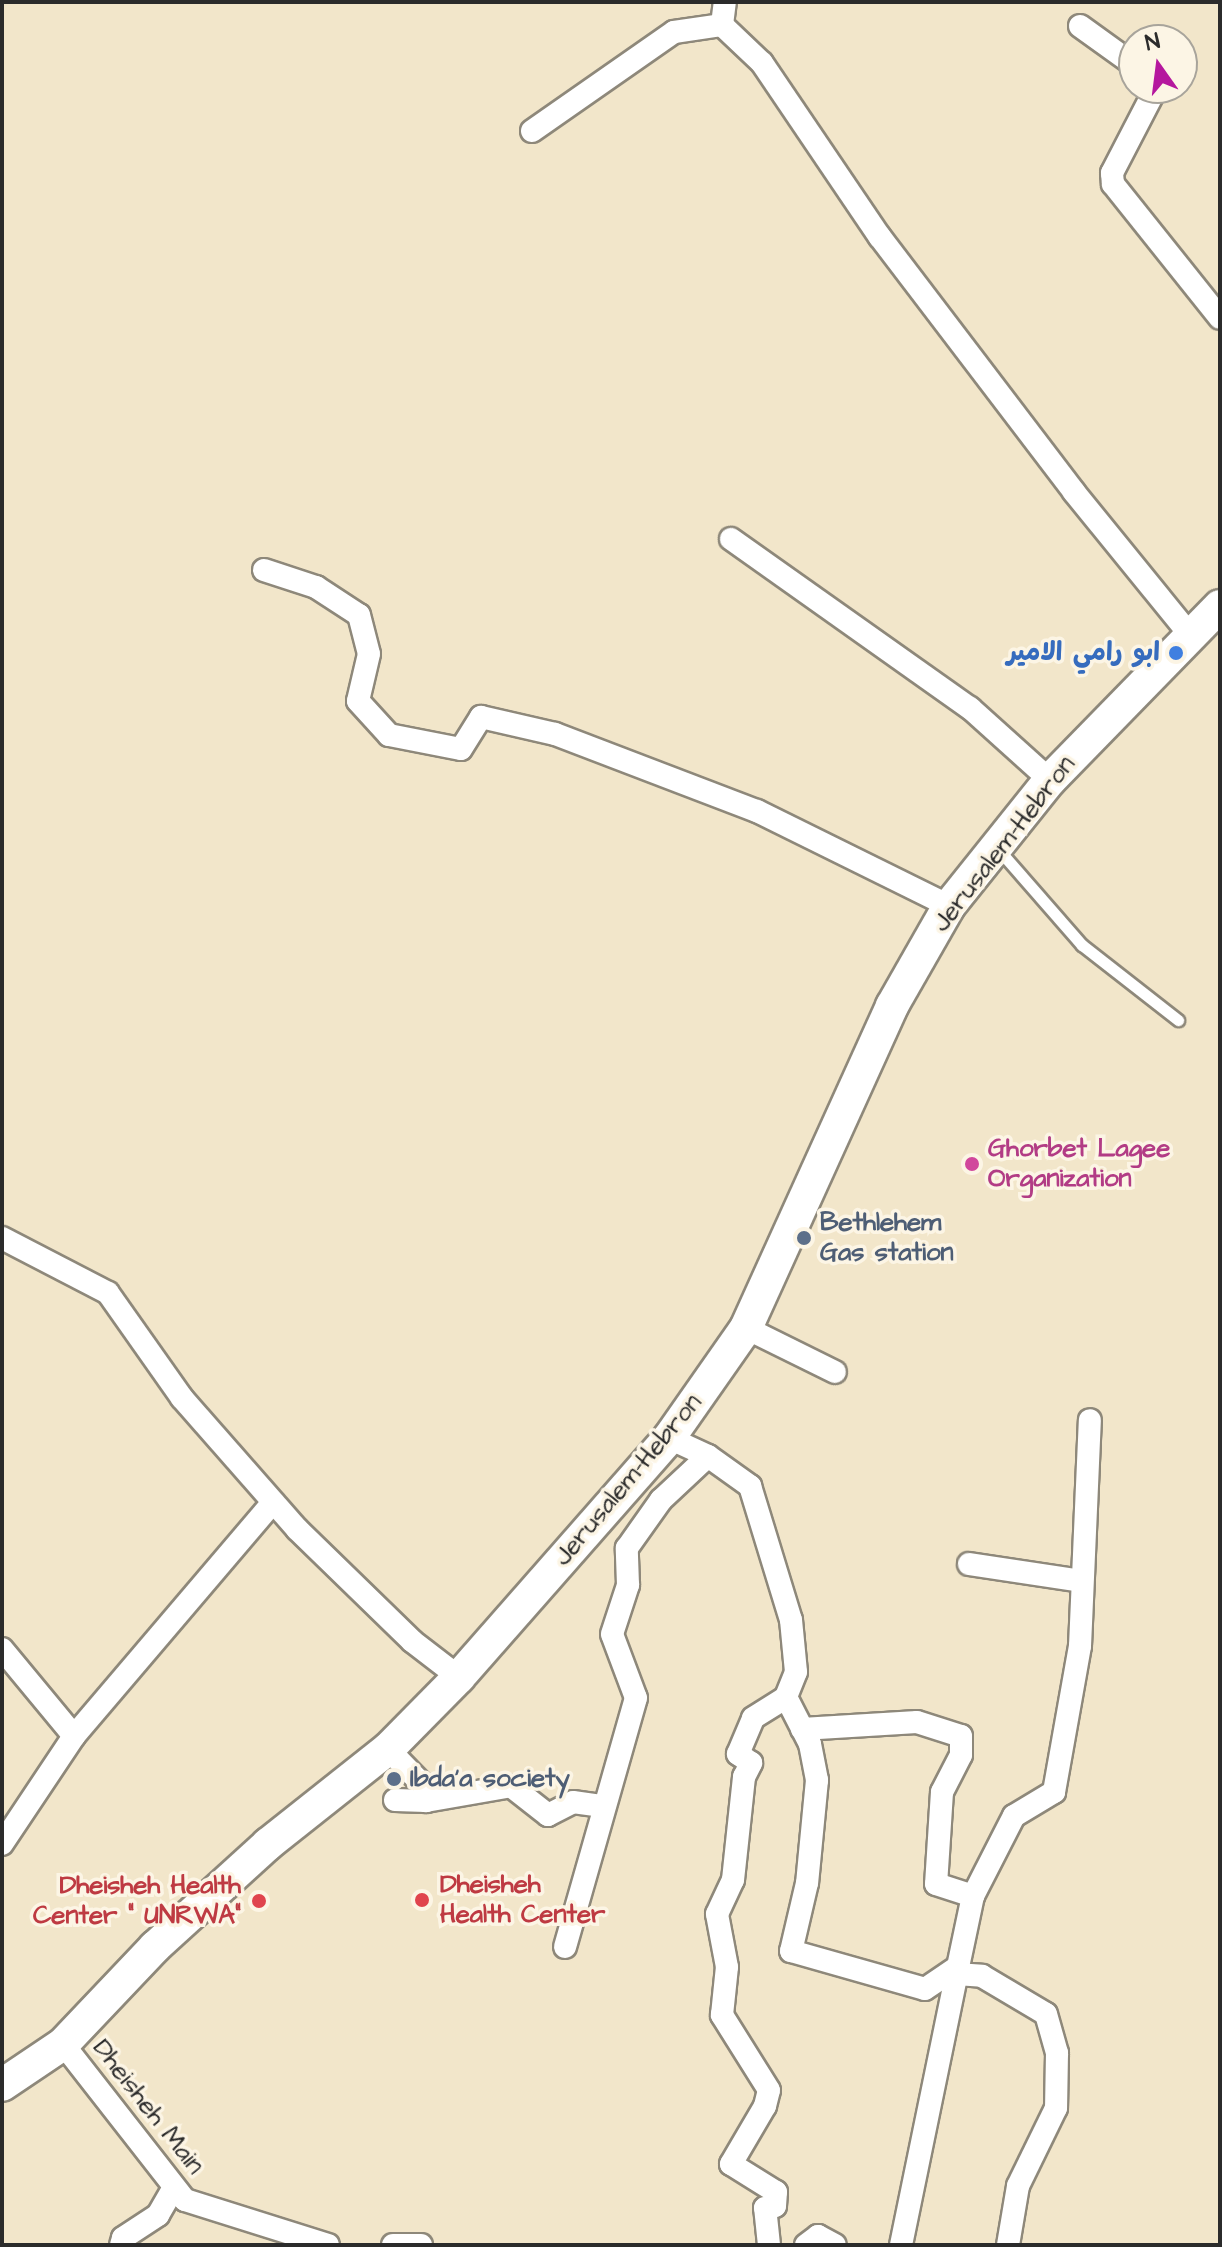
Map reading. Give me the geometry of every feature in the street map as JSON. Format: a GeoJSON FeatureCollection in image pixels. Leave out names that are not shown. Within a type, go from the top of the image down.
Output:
{"type":"FeatureCollection","features":[{"type":"Feature","properties":{"kind":"main road","name":"Jerusalem-Hebron"},"geometry":{"type":"LineString","coordinates":[[2,2085],[63,2044],[155,1947],[234,1875],[388,1749],[459,1677],[669,1438],[746,1328],[892,1006],[949,906],[1050,780],[1220,606]]}},
{"type":"Feature","properties":{"kind":"street"},"geometry":{"type":"LineString","coordinates":[[722,25],[725,2]]}},
{"type":"Feature","properties":{"kind":"street"},"geometry":{"type":"LineString","coordinates":[[532,131],[674,32],[722,25]]}},
{"type":"Feature","properties":{"kind":"street"},"geometry":{"type":"LineString","coordinates":[[722,25],[762,63],[880,237],[1074,492],[1191,636]]}},
{"type":"Feature","properties":{"kind":"street"},"geometry":{"type":"LineString","coordinates":[[1080,26],[1118,53]]}},
{"type":"Feature","properties":{"kind":"street"},"geometry":{"type":"LineString","coordinates":[[1148,104],[1112,173],[1113,184],[1220,318]]}},
{"type":"Feature","properties":{"kind":"street"},"geometry":{"type":"LineString","coordinates":[[731,539],[970,708],[1050,780]]}},
{"type":"Feature","properties":{"kind":"street"},"geometry":{"type":"LineString","coordinates":[[264,570],[316,587],[359,615],[369,654],[358,701],[389,735],[461,749],[481,717],[555,734],[757,811],[949,906]]}},
{"type":"Feature","properties":{"kind":"street"},"geometry":{"type":"LineString","coordinates":[[2,1238],[108,1293],[182,1398],[273,1502],[412,1641],[459,1677]]}},
{"type":"Feature","properties":{"kind":"street"},"geometry":{"type":"LineString","coordinates":[[746,1328],[835,1372]]}},
{"type":"Feature","properties":{"kind":"street"},"geometry":{"type":"LineString","coordinates":[[901,2245],[973,1896],[1014,1816],[1054,1792],[1080,1646],[1090,1420]]}},
{"type":"Feature","properties":{"kind":"street"},"geometry":{"type":"LineString","coordinates":[[669,1438],[708,1456],[750,1486],[772,1549],[779,1590],[791,1620],[796,1672],[786,1697],[753,1718],[738,1754],[751,1763],[744,1777],[733,1880],[717,1914],[727,1967],[722,2015],[769,2090],[746,2143],[731,2164],[776,2192],[775,2206],[765,2208],[769,2245]]}},
{"type":"Feature","properties":{"kind":"street"},"geometry":{"type":"LineString","coordinates":[[565,1947],[636,1698],[612,1634],[628,1585],[627,1548],[661,1500],[708,1456]]}},
{"type":"Feature","properties":{"kind":"street"},"geometry":{"type":"LineString","coordinates":[[2,1844],[74,1736],[273,1502]]}},
{"type":"Feature","properties":{"kind":"street"},"geometry":{"type":"LineString","coordinates":[[969,1564],[1082,1581]]}},
{"type":"Feature","properties":{"kind":"street"},"geometry":{"type":"LineString","coordinates":[[2,1649],[74,1736]]}},
{"type":"Feature","properties":{"kind":"street"},"geometry":{"type":"LineString","coordinates":[[786,1697],[802,1729],[817,1780],[807,1883],[791,1951],[925,1989],[957,1970],[982,1976],[1046,2014],[1057,2053],[1056,2108],[1018,2186],[1008,2245]]}},
{"type":"Feature","properties":{"kind":"street"},"geometry":{"type":"LineString","coordinates":[[802,1729],[917,1722],[961,1736],[961,1755],[942,1792],[936,1884],[973,1896]]}},
{"type":"Feature","properties":{"kind":"street"},"geometry":{"type":"LineString","coordinates":[[388,1749],[421,1783],[426,1801]]}},
{"type":"Feature","properties":{"kind":"street"},"geometry":{"type":"LineString","coordinates":[[395,1800],[426,1801],[511,1786],[548,1815],[573,1802],[603,1806]]}},
{"type":"Feature","properties":{"kind":"street","name":"Dheisheh Main"},"geometry":{"type":"LineString","coordinates":[[63,2044],[185,2200],[328,2245]]}},
{"type":"Feature","properties":{"kind":"street"},"geometry":{"type":"LineString","coordinates":[[121,2245],[123,2238],[158,2215],[174,2187]]}},
{"type":"Feature","properties":{"kind":"street"},"geometry":{"type":"LineString","coordinates":[[806,2245],[818,2236],[835,2245]]}},
{"type":"Feature","properties":{"kind":"street"},"geometry":{"type":"LineString","coordinates":[[393,2245],[421,2245]]}},
{"type":"Feature","properties":{"kind":"lane"},"geometry":{"type":"LineString","coordinates":[[996,847],[1082,945],[1178,1020]]}},
{"type":"Feature","properties":{"kind":"place","name":"ابو رامي الامير"},"geometry":{"type":"Point","coordinates":[1176,653]}},
{"type":"Feature","properties":{"kind":"place","name":"Ghorbet Lagee Organization"},"geometry":{"type":"Point","coordinates":[972,1164]}},
{"type":"Feature","properties":{"kind":"place","name":"Bethlehem Gas station"},"geometry":{"type":"Point","coordinates":[804,1238]}},
{"type":"Feature","properties":{"kind":"place","name":"Ibda'a society"},"geometry":{"type":"Point","coordinates":[394,1779]}},
{"type":"Feature","properties":{"kind":"place","name":"Dheisheh Health Center"},"geometry":{"type":"Point","coordinates":[422,1900]}},
{"type":"Feature","properties":{"kind":"place","name":"Dheisheh Health Center \" UNRWA\""},"geometry":{"type":"Point","coordinates":[259,1901]}}]}
